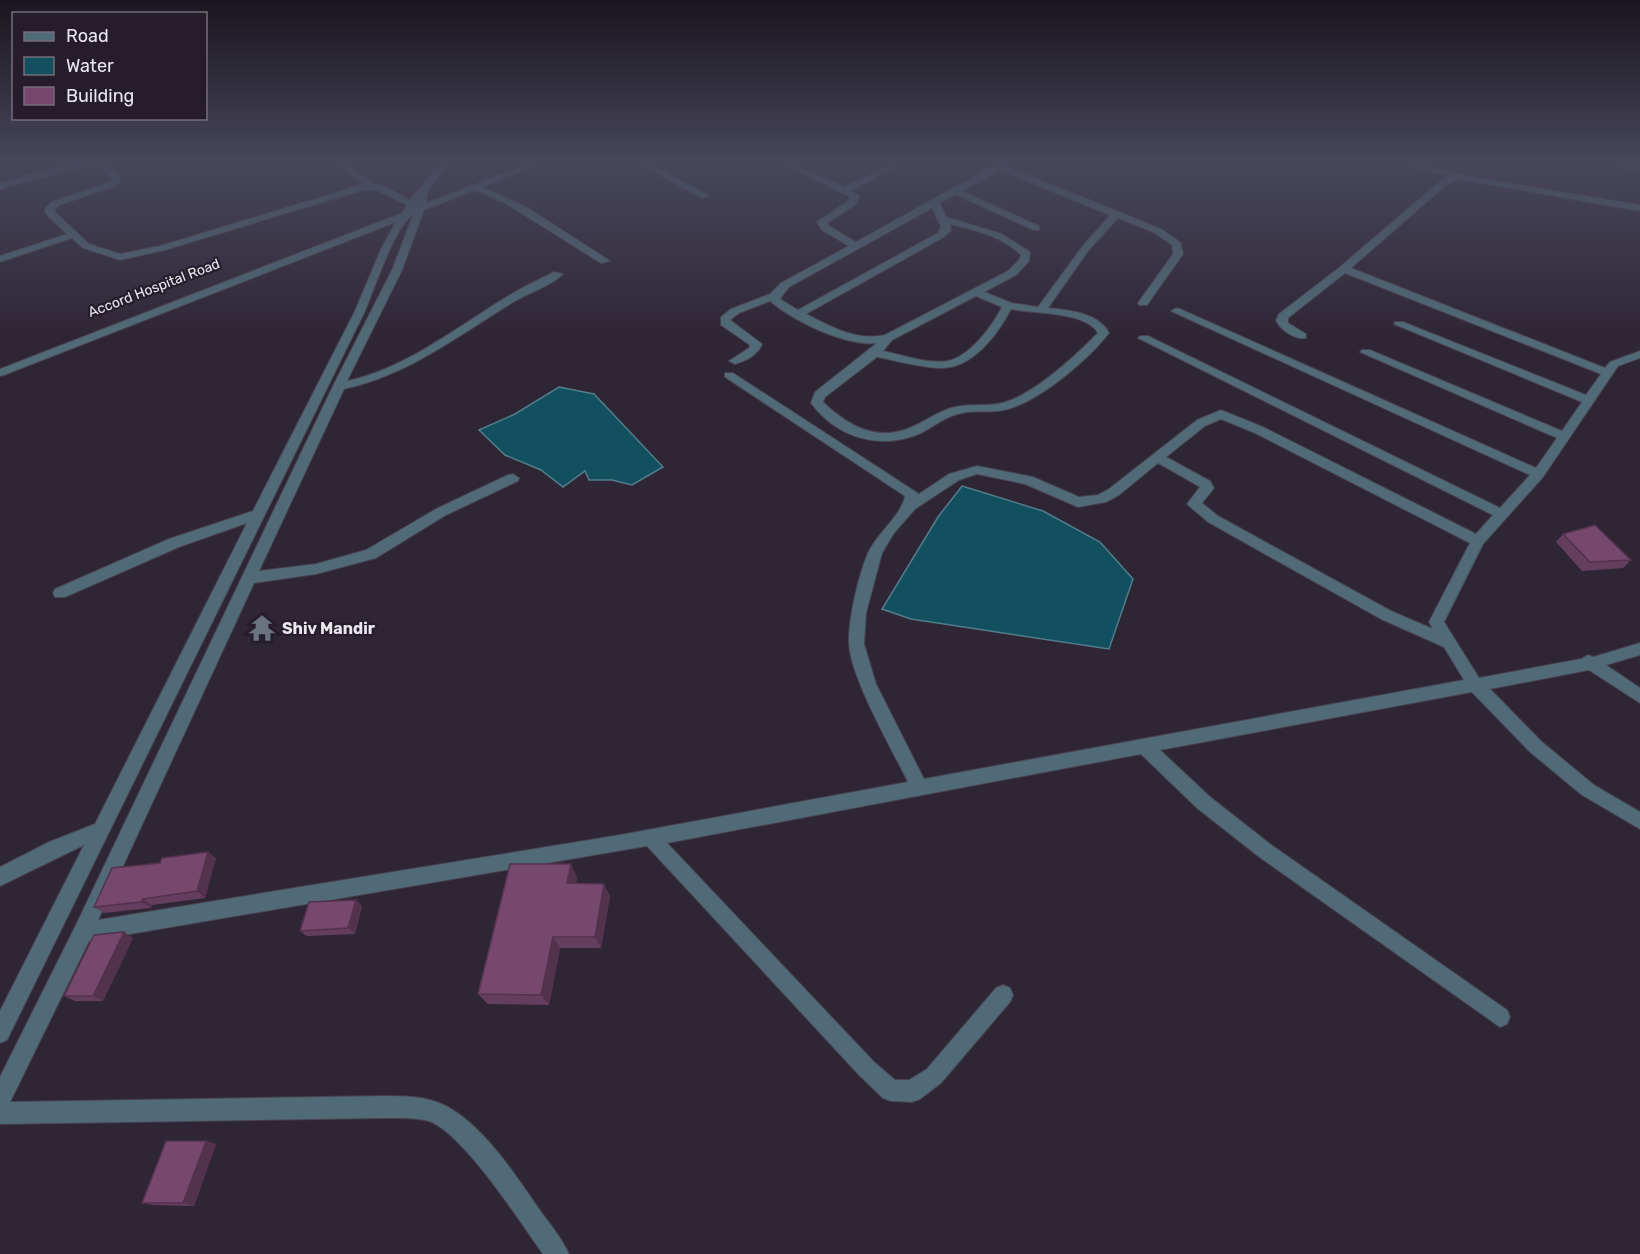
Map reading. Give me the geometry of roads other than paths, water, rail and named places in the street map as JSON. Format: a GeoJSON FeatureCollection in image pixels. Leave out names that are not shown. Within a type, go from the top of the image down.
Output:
{"type":"FeatureCollection","features":[{"type":"Feature","properties":{"kind":"street"},"geometry":{"type":"LineString","coordinates":[[57,220],[73,235],[98,252],[120,257],[162,248],[254,220]]}},
{"type":"Feature","properties":{"kind":"street","name":"Accord Hospital Road"},"geometry":{"type":"LineString","coordinates":[[0,363],[369,220]]}},
{"type":"Feature","properties":{"kind":"street"},"geometry":{"type":"LineString","coordinates":[[0,373],[372,220]]}},
{"type":"Feature","properties":{"kind":"street"},"geometry":{"type":"LineString","coordinates":[[0,1033],[360,311],[395,231],[403,220]]}},
{"type":"Feature","properties":{"kind":"street"},"geometry":{"type":"LineString","coordinates":[[0,1100],[83,932],[339,386],[397,270],[412,220]]}},
{"type":"Feature","properties":{"kind":"street"},"geometry":{"type":"LineString","coordinates":[[536,220],[605,261]]}},
{"type":"Feature","properties":{"kind":"street"},"geometry":{"type":"LineString","coordinates":[[826,220],[822,222],[825,228],[855,245]]}},
{"type":"Feature","properties":{"kind":"street"},"geometry":{"type":"LineString","coordinates":[[735,361],[754,350],[756,344],[725,322],[725,319],[741,308],[774,296],[785,285],[902,220]]}},
{"type":"Feature","properties":{"kind":"street"},"geometry":{"type":"LineString","coordinates":[[799,314],[941,235],[946,230],[943,220]]}},
{"type":"Feature","properties":{"kind":"street"},"geometry":{"type":"LineString","coordinates":[[774,296],[781,305],[799,314],[858,340],[873,341],[888,338],[1012,273],[1024,261],[1026,254],[1021,247],[945,220]]}},
{"type":"Feature","properties":{"kind":"street"},"geometry":{"type":"LineString","coordinates":[[1017,220],[1036,228]]}},
{"type":"Feature","properties":{"kind":"street"},"geometry":{"type":"LineString","coordinates":[[1042,309],[1085,249],[1111,220]]}},
{"type":"Feature","properties":{"kind":"street"},"geometry":{"type":"LineString","coordinates":[[1130,220],[1158,231],[1177,244],[1179,254],[1143,303]]}},
{"type":"Feature","properties":{"kind":"street"},"geometry":{"type":"LineString","coordinates":[[1302,336],[1283,325],[1281,320],[1283,316],[1344,269],[1398,220]]}},
{"type":"Feature","properties":{"kind":"street"},"geometry":{"type":"LineString","coordinates":[[0,259],[73,235]]}},
{"type":"Feature","properties":{"kind":"street"},"geometry":{"type":"LineString","coordinates":[[1344,269],[1608,372]]}},
{"type":"Feature","properties":{"kind":"street"},"geometry":{"type":"LineString","coordinates":[[339,386],[356,384],[395,369],[512,298],[558,274]]}},
{"type":"Feature","properties":{"kind":"street"},"geometry":{"type":"LineString","coordinates":[[888,338],[875,353],[819,395],[816,403],[826,413],[853,431],[877,439],[891,439],[915,431],[950,412],[968,408],[993,408],[1023,398],[1093,345],[1104,333],[1101,327],[1080,316],[1008,305],[975,292]]}},
{"type":"Feature","properties":{"kind":"street"},"geometry":{"type":"LineString","coordinates":[[875,353],[950,364],[966,354],[994,330],[1008,305]]}},
{"type":"Feature","properties":{"kind":"street"},"geometry":{"type":"LineString","coordinates":[[1176,311],[1538,474]]}},
{"type":"Feature","properties":{"kind":"street"},"geometry":{"type":"LineString","coordinates":[[1399,324],[1590,401]]}},
{"type":"Feature","properties":{"kind":"street"},"geometry":{"type":"LineString","coordinates":[[1144,338],[1502,514]]}},
{"type":"Feature","properties":{"kind":"street"},"geometry":{"type":"LineString","coordinates":[[1366,352],[1563,436]]}},
{"type":"Feature","properties":{"kind":"street"},"geometry":{"type":"LineString","coordinates":[[1640,354],[1614,364],[1538,474],[1478,541],[1436,622],[1475,684],[1536,747],[1588,790],[1640,821]]}},
{"type":"Feature","properties":{"kind":"street"},"geometry":{"type":"LineString","coordinates":[[729,375],[907,489],[913,499],[875,553],[859,613],[856,644],[868,684],[920,788]]}},
{"type":"Feature","properties":{"kind":"street"},"geometry":{"type":"LineString","coordinates":[[910,506],[954,477],[977,470],[1028,480],[1078,502],[1101,499],[1114,492],[1201,423],[1215,415],[1228,415],[1478,541]]}},
{"type":"Feature","properties":{"kind":"street"},"geometry":{"type":"LineString","coordinates":[[1157,457],[1205,484],[1207,488],[1194,504],[1206,514],[1386,615],[1449,643]]}},
{"type":"Feature","properties":{"kind":"street"},"geometry":{"type":"LineString","coordinates":[[249,578],[338,565],[371,554],[441,512],[513,478]]}},
{"type":"Feature","properties":{"kind":"street"},"geometry":{"type":"LineString","coordinates":[[60,594],[174,543],[259,514]]}},
{"type":"Feature","properties":{"kind":"street"},"geometry":{"type":"LineString","coordinates":[[1596,662],[1640,649]]}},
{"type":"Feature","properties":{"kind":"street"},"geometry":{"type":"LineString","coordinates":[[83,932],[651,838],[1475,684],[1581,659],[1596,662],[1640,695]]}},
{"type":"Feature","properties":{"kind":"street"},"geometry":{"type":"LineString","coordinates":[[1145,747],[1203,802],[1264,850],[1500,1017]]}},
{"type":"Feature","properties":{"kind":"street"},"geometry":{"type":"LineString","coordinates":[[0,877],[55,848],[103,829]]}},
{"type":"Feature","properties":{"kind":"street"},"geometry":{"type":"LineString","coordinates":[[651,838],[867,1069],[891,1090],[912,1091],[934,1076],[1002,995]]}},
{"type":"Feature","properties":{"kind":"street"},"geometry":{"type":"LineString","coordinates":[[0,1113],[366,1107],[411,1108],[438,1113],[464,1133],[557,1254]]}},
{"type":"Feature","properties":{"kind":"water"},"geometry":{"type":"Polygon","coordinates":[[[559,387],[594,394],[663,467],[632,485],[612,480],[589,480],[585,471],[563,487],[541,470],[505,455],[479,430],[515,414],[559,387]]]}},
{"type":"Feature","properties":{"kind":"water"},"geometry":{"type":"Polygon","coordinates":[[[962,486],[1043,511],[1100,542],[1133,579],[1109,649],[911,619],[882,609],[938,517],[962,486]]]}},
{"type":"Feature","properties":{"kind":"place","name":"Shiv Mandir"},"geometry":{"type":"Point","coordinates":[262,628]}}]}
